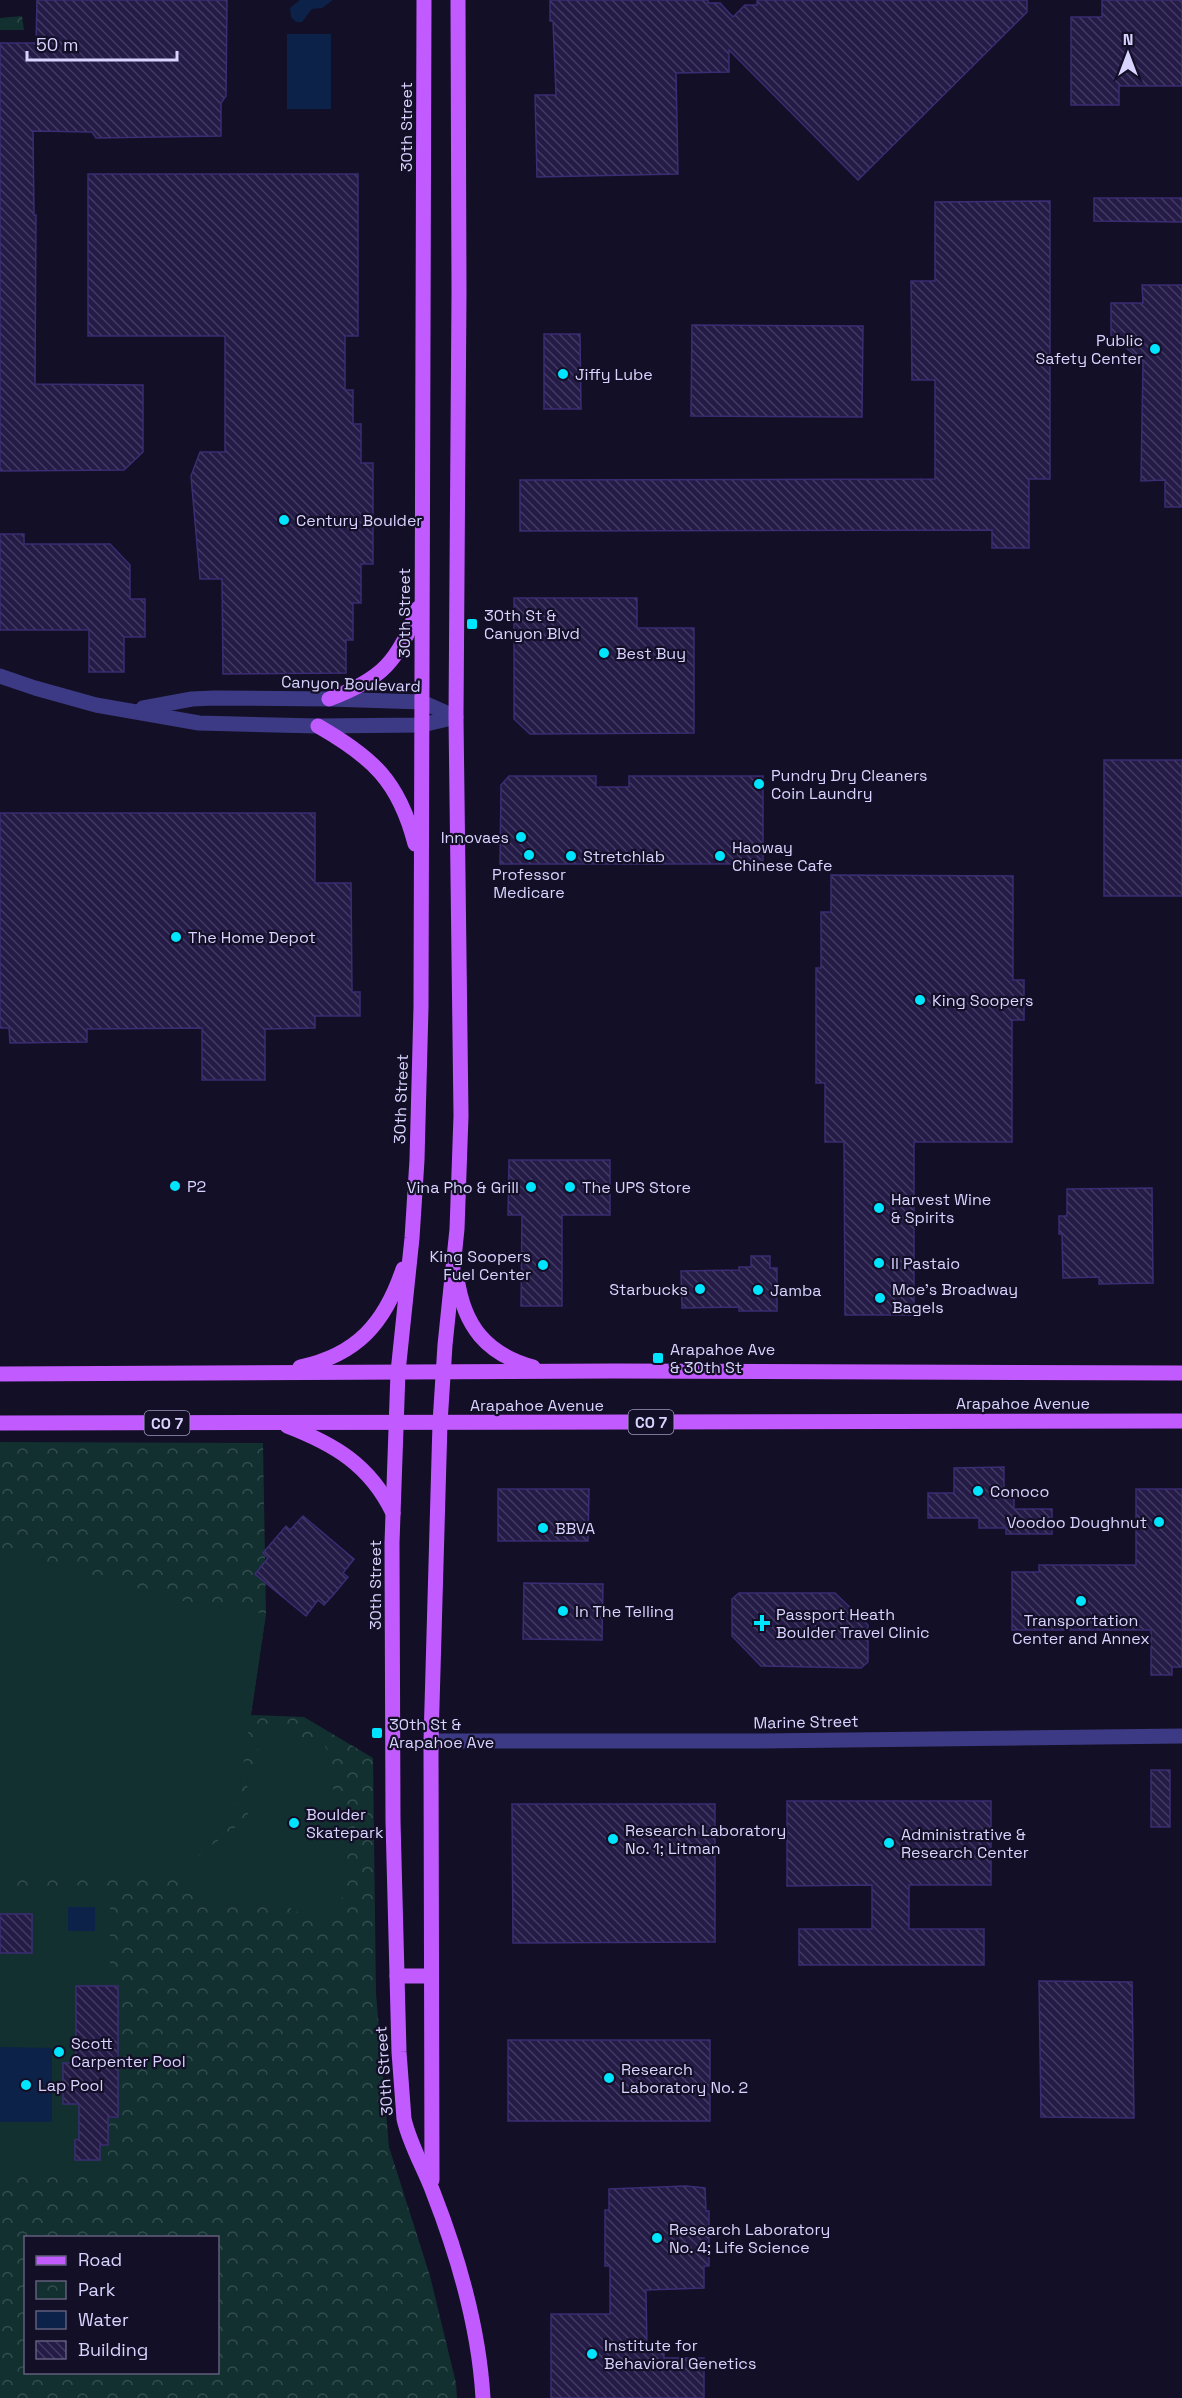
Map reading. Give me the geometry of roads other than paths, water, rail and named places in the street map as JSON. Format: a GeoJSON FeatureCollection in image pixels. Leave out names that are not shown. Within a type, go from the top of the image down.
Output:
{"type":"FeatureCollection","features":[{"type":"Feature","properties":{"kind":"main road","name":"30th Street"},"geometry":{"type":"LineString","coordinates":[[424,0],[420,1052],[412,1238],[398,1372],[396,1423],[393,1514],[393,1821],[404,2119],[433,2192],[457,2266],[473,2325],[483,2398]]}},
{"type":"Feature","properties":{"kind":"main road","name":"30th Street"},"geometry":{"type":"LineString","coordinates":[[433,2192],[430,2173],[431,1741],[440,1423],[454,1261],[461,1116],[456,717],[459,304],[458,0]]}},
{"type":"Feature","properties":{"kind":"main road"},"geometry":{"type":"LineString","coordinates":[[329,699],[354,690],[382,672],[398,652],[422,597]]}},
{"type":"Feature","properties":{"kind":"main road"},"geometry":{"type":"LineString","coordinates":[[318,726],[362,754],[388,780],[410,821],[421,863]]}},
{"type":"Feature","properties":{"kind":"main road"},"geometry":{"type":"LineString","coordinates":[[275,1372],[329,1358],[360,1341],[374,1326],[389,1303],[412,1238]]}},
{"type":"Feature","properties":{"kind":"main road"},"geometry":{"type":"LineString","coordinates":[[454,1261],[462,1303],[481,1338],[504,1356],[551,1372]]}},
{"type":"Feature","properties":{"kind":"main road","name":"Arapahoe Avenue"},"geometry":{"type":"LineString","coordinates":[[0,1374],[1182,1373]]}},
{"type":"Feature","properties":{"kind":"main road","name":"Arapahoe Avenue"},"geometry":{"type":"LineString","coordinates":[[0,1423],[1182,1421]]}},
{"type":"Feature","properties":{"kind":"main road"},"geometry":{"type":"LineString","coordinates":[[279,1423],[325,1441],[345,1454],[375,1484],[393,1514]]}},
{"type":"Feature","properties":{"kind":"main road"},"geometry":{"type":"LineString","coordinates":[[397,1976],[431,1976]]}},
{"type":"Feature","properties":{"kind":"street","name":"Canyon Boulevard"},"geometry":{"type":"LineString","coordinates":[[0,675],[34,688],[96,705],[199,723],[318,726],[422,725],[456,717]]}},
{"type":"Feature","properties":{"kind":"street","name":"Canyon Boulevard"},"geometry":{"type":"LineString","coordinates":[[134,710],[192,699],[329,699],[422,702],[456,717]]}},
{"type":"Feature","properties":{"kind":"street","name":"Marine Street"},"geometry":{"type":"LineString","coordinates":[[431,1741],[755,1741],[1182,1736]]}},
{"type":"Feature","properties":{"kind":"water"},"geometry":{"type":"Polygon","coordinates":[[[300,0],[333,0],[322,8],[312,9],[302,22],[296,22],[291,17],[290,8],[300,0]]]}},
{"type":"Feature","properties":{"kind":"water"},"geometry":{"type":"Polygon","coordinates":[[[287,34],[331,34],[331,109],[287,109],[287,34]]]}},
{"type":"Feature","properties":{"kind":"water"},"geometry":{"type":"Polygon","coordinates":[[[68,1907],[95,1907],[95,1931],[68,1931],[68,1907]]]}},
{"type":"Feature","properties":{"kind":"water","name":"Lap Pool"},"geometry":{"type":"Polygon","coordinates":[[[0,2047],[52,2048],[52,2122],[0,2122],[0,2047]]]}},
{"type":"Feature","properties":{"kind":"place","name":"Public Safety Center"},"geometry":{"type":"Point","coordinates":[1155,349]}},
{"type":"Feature","properties":{"kind":"place","name":"Jiffy Lube"},"geometry":{"type":"Point","coordinates":[563,374]}},
{"type":"Feature","properties":{"kind":"place","name":"Century Boulder"},"geometry":{"type":"Point","coordinates":[284,520]}},
{"type":"Feature","properties":{"kind":"place","name":"30th St & Canyon Blvd"},"geometry":{"type":"Point","coordinates":[472,624]}},
{"type":"Feature","properties":{"kind":"place","name":"Best Buy"},"geometry":{"type":"Point","coordinates":[604,653]}},
{"type":"Feature","properties":{"kind":"place","name":"Pundry Dry Cleaners Coin Laundry"},"geometry":{"type":"Point","coordinates":[759,784]}},
{"type":"Feature","properties":{"kind":"place","name":"Innovaes"},"geometry":{"type":"Point","coordinates":[521,837]}},
{"type":"Feature","properties":{"kind":"place","name":"Professor Medicare"},"geometry":{"type":"Point","coordinates":[529,855]}},
{"type":"Feature","properties":{"kind":"place","name":"Stretchlab"},"geometry":{"type":"Point","coordinates":[571,856]}},
{"type":"Feature","properties":{"kind":"place","name":"Haoway Chinese Cafe"},"geometry":{"type":"Point","coordinates":[720,856]}},
{"type":"Feature","properties":{"kind":"place","name":"The Home Depot"},"geometry":{"type":"Point","coordinates":[176,937]}},
{"type":"Feature","properties":{"kind":"place","name":"King Soopers"},"geometry":{"type":"Point","coordinates":[920,1000]}},
{"type":"Feature","properties":{"kind":"place","name":"P2"},"geometry":{"type":"Point","coordinates":[175,1186]}},
{"type":"Feature","properties":{"kind":"place","name":"Vina Pho & Grill"},"geometry":{"type":"Point","coordinates":[531,1187]}},
{"type":"Feature","properties":{"kind":"place","name":"The UPS Store"},"geometry":{"type":"Point","coordinates":[570,1187]}},
{"type":"Feature","properties":{"kind":"place","name":"Harvest Wine & Spirits"},"geometry":{"type":"Point","coordinates":[879,1208]}},
{"type":"Feature","properties":{"kind":"place","name":"Il Pastaio"},"geometry":{"type":"Point","coordinates":[879,1263]}},
{"type":"Feature","properties":{"kind":"place","name":"King Soopers Fuel Center"},"geometry":{"type":"Point","coordinates":[543,1265]}},
{"type":"Feature","properties":{"kind":"place","name":"Starbucks"},"geometry":{"type":"Point","coordinates":[700,1289]}},
{"type":"Feature","properties":{"kind":"place","name":"Jamba"},"geometry":{"type":"Point","coordinates":[758,1290]}},
{"type":"Feature","properties":{"kind":"place","name":"Moe's Broadway Bagels"},"geometry":{"type":"Point","coordinates":[880,1298]}},
{"type":"Feature","properties":{"kind":"place","name":"Arapahoe Ave & 30th St"},"geometry":{"type":"Point","coordinates":[658,1358]}},
{"type":"Feature","properties":{"kind":"place","name":"Conoco"},"geometry":{"type":"Point","coordinates":[978,1491]}},
{"type":"Feature","properties":{"kind":"place","name":"Voodoo Doughnut"},"geometry":{"type":"Point","coordinates":[1159,1522]}},
{"type":"Feature","properties":{"kind":"place","name":"BBVA"},"geometry":{"type":"Point","coordinates":[543,1528]}},
{"type":"Feature","properties":{"kind":"place","name":"Transportation Center and Annex"},"geometry":{"type":"Point","coordinates":[1081,1601]}},
{"type":"Feature","properties":{"kind":"place","name":"In The Telling"},"geometry":{"type":"Point","coordinates":[563,1611]}},
{"type":"Feature","properties":{"kind":"place","name":"Passport Heath Boulder Travel Clinic"},"geometry":{"type":"Point","coordinates":[762,1623]}},
{"type":"Feature","properties":{"kind":"place","name":"30th St & Arapahoe Ave"},"geometry":{"type":"Point","coordinates":[377,1733]}},
{"type":"Feature","properties":{"kind":"place","name":"Boulder Skatepark"},"geometry":{"type":"Point","coordinates":[294,1823]}},
{"type":"Feature","properties":{"kind":"place","name":"Research Laboratory No. 1; Litman"},"geometry":{"type":"Point","coordinates":[613,1839]}},
{"type":"Feature","properties":{"kind":"place","name":"Administrative & Research Center"},"geometry":{"type":"Point","coordinates":[889,1843]}},
{"type":"Feature","properties":{"kind":"place","name":"Scott Carpenter Pool"},"geometry":{"type":"Point","coordinates":[59,2052]}},
{"type":"Feature","properties":{"kind":"place","name":"Research Laboratory No. 2"},"geometry":{"type":"Point","coordinates":[609,2078]}},
{"type":"Feature","properties":{"kind":"place","name":"Lap Pool"},"geometry":{"type":"Point","coordinates":[26,2085]}},
{"type":"Feature","properties":{"kind":"place","name":"Research Laboratory No. 4; Life Science"},"geometry":{"type":"Point","coordinates":[657,2238]}},
{"type":"Feature","properties":{"kind":"place","name":"Institute for Behavioral Genetics"},"geometry":{"type":"Point","coordinates":[592,2354]}}]}
